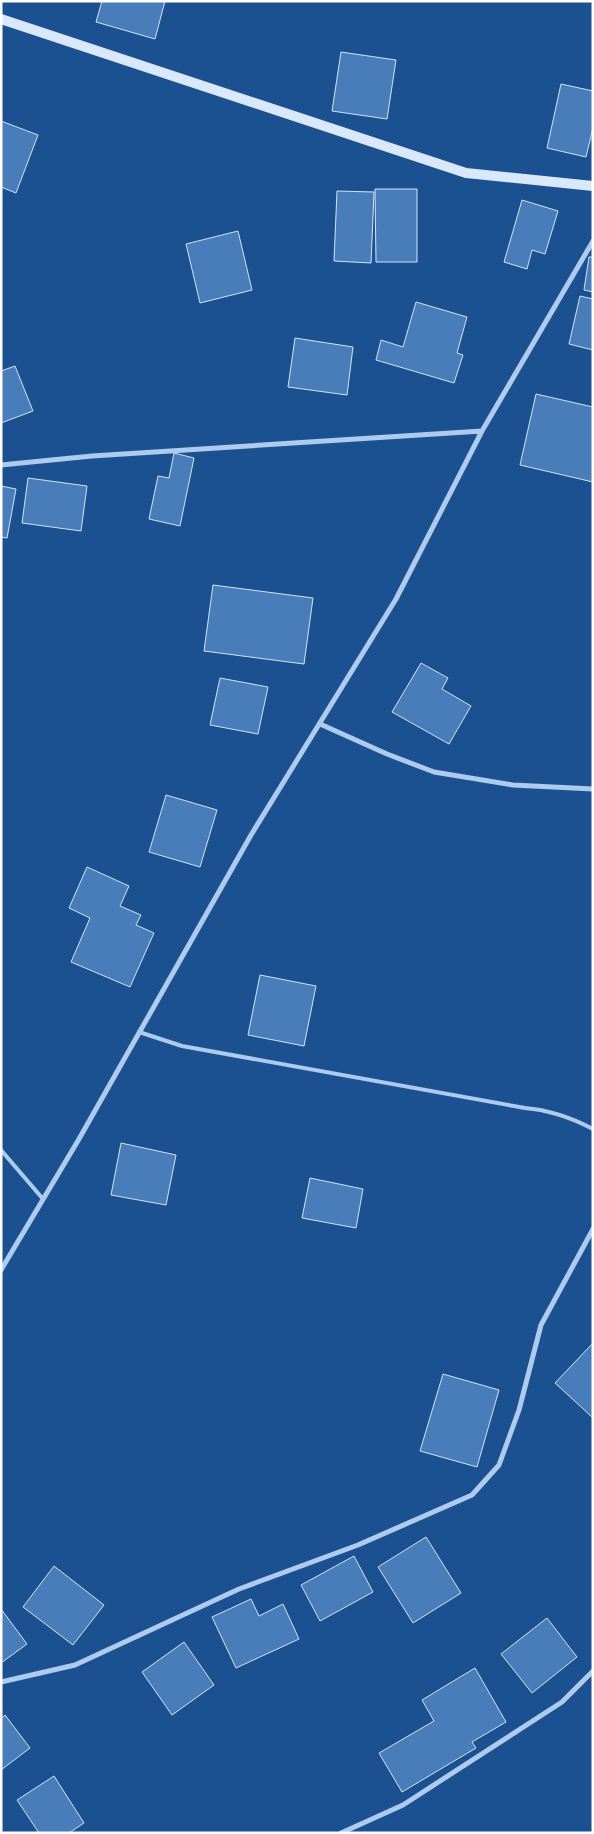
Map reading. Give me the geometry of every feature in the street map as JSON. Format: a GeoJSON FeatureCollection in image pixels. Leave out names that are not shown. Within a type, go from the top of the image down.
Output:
{"type":"FeatureCollection","features":[{"type":"Feature","properties":{"kind":"street"},"geometry":{"type":"LineString","coordinates":[[1,19],[466,173],[593,186]]}},
{"type":"Feature","properties":{"kind":"street"},"geometry":{"type":"LineString","coordinates":[[1,1270],[44,1199],[251,834],[396,599],[482,431],[593,242]]}},
{"type":"Feature","properties":{"kind":"street"},"geometry":{"type":"LineString","coordinates":[[1,465],[92,456],[482,431]]}},
{"type":"Feature","properties":{"kind":"street"},"geometry":{"type":"LineString","coordinates":[[320,724],[387,754],[434,772],[513,785],[593,788]]}},
{"type":"Feature","properties":{"kind":"street"},"geometry":{"type":"LineString","coordinates":[[1,1682],[75,1665],[239,1589],[358,1545],[472,1495],[499,1465],[519,1410],[540,1325],[593,1229]]}},
{"type":"Feature","properties":{"kind":"street"},"geometry":{"type":"LineString","coordinates":[[341,1833],[403,1805],[562,1702],[593,1671]]}},
{"type":"Feature","properties":{"kind":"lane"},"geometry":{"type":"LineString","coordinates":[[139,1032],[182,1046],[544,1110],[563,1115],[593,1129]]}},
{"type":"Feature","properties":{"kind":"lane"},"geometry":{"type":"LineString","coordinates":[[1,1150],[44,1199]]}},
{"type":"Feature","properties":{"kind":"building"},"geometry":{"type":"Polygon","coordinates":[[[102,1],[165,1],[155,39],[96,22],[102,1]]]}},
{"type":"Feature","properties":{"kind":"building"},"geometry":{"type":"Polygon","coordinates":[[[341,52],[396,60],[387,119],[332,111],[341,52]]]}},
{"type":"Feature","properties":{"kind":"building"},"geometry":{"type":"Polygon","coordinates":[[[561,84],[593,91],[593,128],[586,157],[547,148],[561,84]]]}},
{"type":"Feature","properties":{"kind":"building"},"geometry":{"type":"Polygon","coordinates":[[[1,121],[38,135],[16,193],[1,187],[1,121]]]}},
{"type":"Feature","properties":{"kind":"building"},"geometry":{"type":"Polygon","coordinates":[[[375,189],[417,189],[417,262],[376,262],[375,189]]]}},
{"type":"Feature","properties":{"kind":"building"},"geometry":{"type":"Polygon","coordinates":[[[337,191],[374,192],[371,263],[334,261],[337,191]]]}},
{"type":"Feature","properties":{"kind":"building"},"geometry":{"type":"Polygon","coordinates":[[[522,200],[558,211],[545,254],[532,250],[527,269],[504,262],[522,200]]]}},
{"type":"Feature","properties":{"kind":"building"},"geometry":{"type":"Polygon","coordinates":[[[238,231],[252,290],[200,303],[186,244],[238,231]]]}},
{"type":"Feature","properties":{"kind":"building"},"geometry":{"type":"Polygon","coordinates":[[[589,257],[593,257],[593,292],[584,290],[589,257]]]}},
{"type":"Feature","properties":{"kind":"building"},"geometry":{"type":"Polygon","coordinates":[[[580,296],[593,299],[593,350],[569,344],[580,296]]]}},
{"type":"Feature","properties":{"kind":"building"},"geometry":{"type":"Polygon","coordinates":[[[416,302],[467,317],[457,353],[463,355],[454,383],[376,360],[381,340],[403,347],[416,302]]]}},
{"type":"Feature","properties":{"kind":"building"},"geometry":{"type":"Polygon","coordinates":[[[295,338],[353,347],[347,395],[288,387],[295,338]]]}},
{"type":"Feature","properties":{"kind":"building"},"geometry":{"type":"Polygon","coordinates":[[[15,366],[33,411],[1,423],[1,371],[15,366]]]}},
{"type":"Feature","properties":{"kind":"building"},"geometry":{"type":"Polygon","coordinates":[[[536,394],[593,407],[593,482],[520,465],[536,394]]]}},
{"type":"Feature","properties":{"kind":"building"},"geometry":{"type":"Polygon","coordinates":[[[174,453],[194,458],[180,526],[149,519],[158,476],[169,478],[174,453]]]}},
{"type":"Feature","properties":{"kind":"building"},"geometry":{"type":"Polygon","coordinates":[[[28,478],[87,486],[81,531],[22,523],[28,478]]]}},
{"type":"Feature","properties":{"kind":"building"},"geometry":{"type":"Polygon","coordinates":[[[1,486],[16,489],[7,538],[1,537],[1,486]]]}},
{"type":"Feature","properties":{"kind":"building"},"geometry":{"type":"Polygon","coordinates":[[[213,585],[313,598],[304,664],[204,651],[213,585]]]}},
{"type":"Feature","properties":{"kind":"building"},"geometry":{"type":"Polygon","coordinates":[[[421,663],[448,678],[442,689],[471,706],[449,744],[392,712],[421,663]]]}},
{"type":"Feature","properties":{"kind":"building"},"geometry":{"type":"Polygon","coordinates":[[[220,678],[268,687],[258,734],[210,725],[220,678]]]}},
{"type":"Feature","properties":{"kind":"building"},"geometry":{"type":"Polygon","coordinates":[[[166,795],[217,810],[200,867],[149,852],[166,795]]]}},
{"type":"Feature","properties":{"kind":"building"},"geometry":{"type":"Polygon","coordinates":[[[87,867],[129,886],[120,906],[141,915],[136,925],[154,933],[130,987],[71,962],[90,918],[69,908],[87,867]]]}},
{"type":"Feature","properties":{"kind":"building"},"geometry":{"type":"Polygon","coordinates":[[[260,975],[316,986],[304,1046],[248,1035],[260,975]]]}},
{"type":"Feature","properties":{"kind":"building"},"geometry":{"type":"Polygon","coordinates":[[[121,1143],[176,1155],[166,1205],[111,1195],[121,1143]]]}},
{"type":"Feature","properties":{"kind":"building"},"geometry":{"type":"Polygon","coordinates":[[[310,1178],[363,1189],[356,1228],[302,1218],[310,1178]]]}},
{"type":"Feature","properties":{"kind":"building"},"geometry":{"type":"Polygon","coordinates":[[[593,1343],[593,1418],[555,1383],[593,1343]]]}},
{"type":"Feature","properties":{"kind":"building"},"geometry":{"type":"Polygon","coordinates":[[[443,1374],[499,1390],[477,1467],[420,1451],[443,1374]]]}},
{"type":"Feature","properties":{"kind":"building"},"geometry":{"type":"Polygon","coordinates":[[[426,1537],[461,1593],[413,1623],[378,1567],[426,1537]]]}},
{"type":"Feature","properties":{"kind":"building"},"geometry":{"type":"Polygon","coordinates":[[[354,1556],[373,1592],[320,1621],[301,1585],[354,1556]]]}},
{"type":"Feature","properties":{"kind":"building"},"geometry":{"type":"Polygon","coordinates":[[[54,1566],[104,1605],[73,1645],[23,1607],[54,1566]]]}},
{"type":"Feature","properties":{"kind":"building"},"geometry":{"type":"Polygon","coordinates":[[[251,1599],[259,1616],[283,1604],[299,1639],[236,1668],[212,1617],[251,1599]]]}},
{"type":"Feature","properties":{"kind":"building"},"geometry":{"type":"Polygon","coordinates":[[[1,1609],[27,1644],[1,1663],[1,1609]]]}},
{"type":"Feature","properties":{"kind":"building"},"geometry":{"type":"Polygon","coordinates":[[[547,1618],[577,1657],[532,1693],[501,1654],[547,1618]]]}},
{"type":"Feature","properties":{"kind":"building"},"geometry":{"type":"Polygon","coordinates":[[[184,1642],[214,1685],[172,1715],[142,1672],[184,1642]]]}},
{"type":"Feature","properties":{"kind":"building"},"geometry":{"type":"Polygon","coordinates":[[[475,1668],[506,1722],[472,1742],[476,1748],[402,1792],[379,1753],[434,1721],[422,1700],[475,1668]]]}},
{"type":"Feature","properties":{"kind":"building"},"geometry":{"type":"Polygon","coordinates":[[[5,1715],[30,1748],[1,1770],[1,1719],[5,1715]]]}},
{"type":"Feature","properties":{"kind":"building"},"geometry":{"type":"Polygon","coordinates":[[[54,1776],[84,1823],[69,1833],[39,1833],[17,1800],[54,1776]]]}}]}
